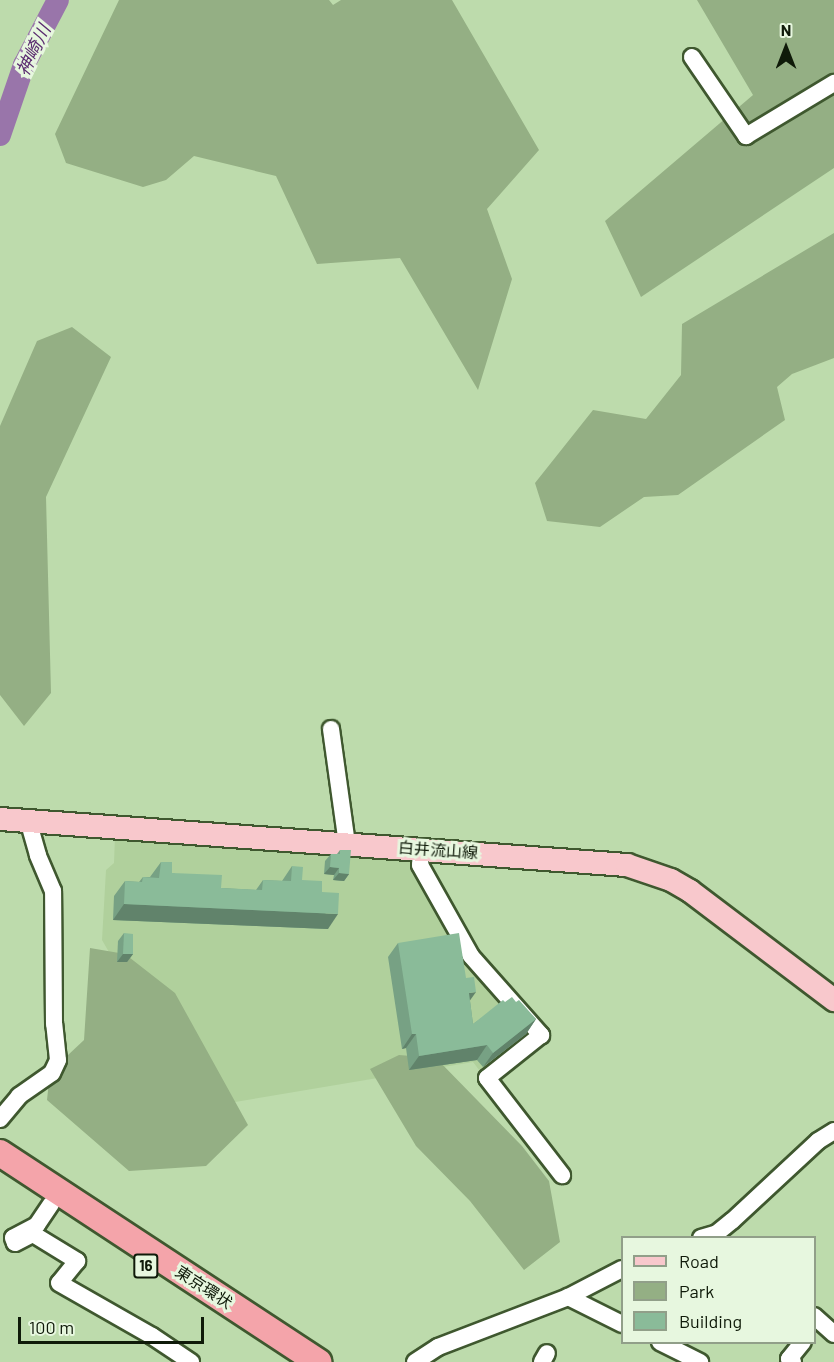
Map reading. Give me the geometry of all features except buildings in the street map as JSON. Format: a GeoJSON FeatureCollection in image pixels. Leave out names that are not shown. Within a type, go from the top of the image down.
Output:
{"type":"FeatureCollection","features":[{"type":"Feature","properties":{"kind":"highway","name":"東京環状"},"geometry":{"type":"LineString","coordinates":[[0,1153],[318,1362]]}},
{"type":"Feature","properties":{"kind":"highway","name":"東京環状"},"geometry":{"type":"LineString","coordinates":[[0,1171],[291,1362]]}},
{"type":"Feature","properties":{"kind":"main road","name":"白井流山線"},"geometry":{"type":"LineString","coordinates":[[0,819],[603,861],[652,872],[671,880],[698,897],[834,1000]]}},
{"type":"Feature","properties":{"kind":"street"},"geometry":{"type":"LineString","coordinates":[[692,57],[746,136],[834,83]]}},
{"type":"Feature","properties":{"kind":"street"},"geometry":{"type":"LineString","coordinates":[[332,729],[347,844]]}},
{"type":"Feature","properties":{"kind":"street"},"geometry":{"type":"LineString","coordinates":[[0,1119],[19,1096],[52,1073],[58,1060],[54,1024],[53,891],[38,855],[28,821]]}},
{"type":"Feature","properties":{"kind":"street"},"geometry":{"type":"LineString","coordinates":[[421,848],[420,865],[471,956],[510,997],[541,1035],[487,1078],[561,1175]]}},
{"type":"Feature","properties":{"kind":"street"},"geometry":{"type":"LineString","coordinates":[[720,1235],[818,1141],[834,1131]]}},
{"type":"Feature","properties":{"kind":"street"},"geometry":{"type":"LineString","coordinates":[[51,1204],[38,1226],[13,1238],[15,1243],[33,1234],[77,1261],[59,1283],[152,1336],[191,1362]]}},
{"type":"Feature","properties":{"kind":"street"},"geometry":{"type":"LineString","coordinates":[[421,1360],[568,1297],[621,1270]]}},
{"type":"Feature","properties":{"kind":"street"},"geometry":{"type":"LineString","coordinates":[[568,1297],[621,1324]]}},
{"type":"Feature","properties":{"kind":"street"},"geometry":{"type":"LineString","coordinates":[[816,1322],[834,1334]]}},
{"type":"Feature","properties":{"kind":"street"},"geometry":{"type":"LineString","coordinates":[[664,1344],[700,1362]]}},
{"type":"Feature","properties":{"kind":"street"},"geometry":{"type":"LineString","coordinates":[[793,1362],[789,1359],[801,1344]]}},
{"type":"Feature","properties":{"kind":"shaded area"},"geometry":{"type":"Polygon","coordinates":[[[115,836],[415,856],[416,866],[535,1035],[483,1075],[473,1062],[199,1108],[102,940],[106,870],[114,863],[115,836]]]}},
{"type":"Feature","properties":{"kind":"green space"},"geometry":{"type":"Polygon","coordinates":[[[119,0],[329,0],[333,5],[341,0],[452,0],[539,150],[487,209],[512,279],[478,390],[400,258],[317,264],[276,176],[194,156],[166,180],[143,187],[66,163],[55,134],[119,0]]]}},
{"type":"Feature","properties":{"kind":"green space"},"geometry":{"type":"Polygon","coordinates":[[[697,0],[834,0],[834,168],[641,297],[605,221],[753,95],[697,0]]]}},
{"type":"Feature","properties":{"kind":"green space"},"geometry":{"type":"Polygon","coordinates":[[[834,233],[834,358],[792,374],[777,387],[785,420],[678,495],[644,497],[600,527],[547,521],[535,483],[593,410],[646,419],[681,375],[682,324],[834,233]]]}},
{"type":"Feature","properties":{"kind":"green space"},"geometry":{"type":"Polygon","coordinates":[[[72,327],[111,357],[46,497],[51,693],[24,726],[0,695],[0,426],[37,341],[72,327]]]}},
{"type":"Feature","properties":{"kind":"green space"},"geometry":{"type":"Polygon","coordinates":[[[90,948],[125,954],[175,993],[248,1125],[206,1166],[129,1171],[47,1100],[50,1072],[84,1040],[90,948]]]}},
{"type":"Feature","properties":{"kind":"green space"},"geometry":{"type":"Polygon","coordinates":[[[399,1055],[436,1058],[522,1146],[549,1181],[560,1242],[524,1270],[470,1201],[416,1146],[370,1069],[399,1055]]]}},
{"type":"Feature","properties":{"kind":"waterway","name":"神崎川"},"geometry":{"type":"LineString","coordinates":[[0,135],[24,65],[58,0]]}}]}
